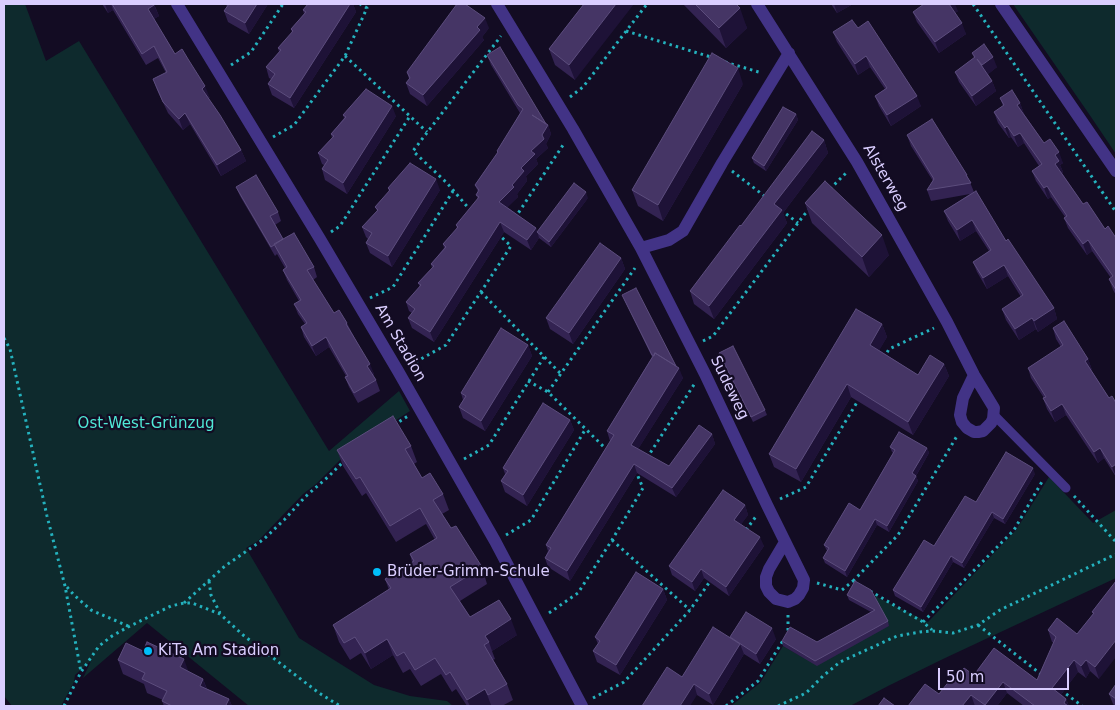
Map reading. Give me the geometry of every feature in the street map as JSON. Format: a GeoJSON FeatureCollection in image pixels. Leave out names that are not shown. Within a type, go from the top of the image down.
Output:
{"type":"FeatureCollection","features":[{"type":"Feature","properties":{"kind":"street","name":"Am Stadion"},"geometry":{"type":"LineString","coordinates":[[177,4],[320,239],[420,409],[495,541],[582,705]]}},
{"type":"Feature","properties":{"kind":"street","name":"Sudeweg"},"geometry":{"type":"LineString","coordinates":[[497,4],[573,129],[641,248],[804,580]]}},
{"type":"Feature","properties":{"kind":"street","name":"Alsterweg"},"geometry":{"type":"LineString","coordinates":[[757,4],[857,162],[994,408],[994,415]]}},
{"type":"Feature","properties":{"kind":"street"},"geometry":{"type":"LineString","coordinates":[[1001,4],[1116,171]]}},
{"type":"Feature","properties":{"kind":"street"},"geometry":{"type":"LineString","coordinates":[[641,248],[669,240],[683,231],[789,53]]}},
{"type":"Feature","properties":{"kind":"street"},"geometry":{"type":"LineString","coordinates":[[974,375],[963,398],[960,415],[962,422],[974,432],[983,431],[991,423],[994,415]]}},
{"type":"Feature","properties":{"kind":"street"},"geometry":{"type":"LineString","coordinates":[[785,542],[766,577],[766,586],[776,599],[788,602],[799,595],[803,588],[804,580]]}},
{"type":"Feature","properties":{"kind":"lane"},"geometry":{"type":"LineString","coordinates":[[994,415],[1066,488]]}},
{"type":"Feature","properties":{"kind":"path"},"geometry":{"type":"LineString","coordinates":[[218,72],[251,52],[283,4]]}},
{"type":"Feature","properties":{"kind":"path"},"geometry":{"type":"LineString","coordinates":[[262,143],[294,125],[345,56],[368,8],[361,4]]}},
{"type":"Feature","properties":{"kind":"path"},"geometry":{"type":"LineString","coordinates":[[558,106],[583,87],[647,4]]}},
{"type":"Feature","properties":{"kind":"path"},"geometry":{"type":"LineString","coordinates":[[973,4],[1116,212]]}},
{"type":"Feature","properties":{"kind":"path"},"geometry":{"type":"LineString","coordinates":[[474,214],[447,183],[413,151],[502,35],[506,18]]}},
{"type":"Feature","properties":{"kind":"path"},"geometry":{"type":"LineString","coordinates":[[626,31],[775,77]]}},
{"type":"Feature","properties":{"kind":"path"},"geometry":{"type":"LineString","coordinates":[[345,56],[427,132]]}},
{"type":"Feature","properties":{"kind":"path"},"geometry":{"type":"LineString","coordinates":[[320,239],[340,226],[410,116]]}},
{"type":"Feature","properties":{"kind":"path"},"geometry":{"type":"LineString","coordinates":[[513,221],[573,129]]}},
{"type":"Feature","properties":{"kind":"path"},"geometry":{"type":"LineString","coordinates":[[824,195],[857,162]]}},
{"type":"Feature","properties":{"kind":"path"},"geometry":{"type":"LineString","coordinates":[[722,163],[768,199]]}},
{"type":"Feature","properties":{"kind":"path"},"geometry":{"type":"LineString","coordinates":[[359,304],[393,287],[453,190]]}},
{"type":"Feature","properties":{"kind":"path"},"geometry":{"type":"LineString","coordinates":[[775,205],[798,223]]}},
{"type":"Feature","properties":{"kind":"path"},"geometry":{"type":"LineString","coordinates":[[691,347],[713,336],[810,208]]}},
{"type":"Feature","properties":{"kind":"path"},"geometry":{"type":"LineString","coordinates":[[398,371],[446,345],[511,246],[495,232]]}},
{"type":"Feature","properties":{"kind":"path"},"geometry":{"type":"LineString","coordinates":[[548,392],[637,266],[648,262]]}},
{"type":"Feature","properties":{"kind":"path"},"geometry":{"type":"LineString","coordinates":[[481,292],[561,374]]}},
{"type":"Feature","properties":{"kind":"path"},"geometry":{"type":"LineString","coordinates":[[880,366],[889,349],[947,322]]}},
{"type":"Feature","properties":{"kind":"path"},"geometry":{"type":"LineString","coordinates":[[4,338],[10,349],[47,516],[65,586],[81,672]]}},
{"type":"Feature","properties":{"kind":"path"},"geometry":{"type":"LineString","coordinates":[[452,465],[489,445],[544,357]]}},
{"type":"Feature","properties":{"kind":"path"},"geometry":{"type":"LineString","coordinates":[[642,465],[696,381],[704,374]]}},
{"type":"Feature","properties":{"kind":"path"},"geometry":{"type":"LineString","coordinates":[[528,381],[548,392],[614,456]]}},
{"type":"Feature","properties":{"kind":"path"},"geometry":{"type":"LineString","coordinates":[[741,537],[759,512],[767,505],[806,487],[860,398]]}},
{"type":"Feature","properties":{"kind":"path"},"geometry":{"type":"LineString","coordinates":[[389,428],[420,409]]}},
{"type":"Feature","properties":{"kind":"path"},"geometry":{"type":"LineString","coordinates":[[804,580],[842,590],[853,581],[898,535],[957,435],[967,428]]}},
{"type":"Feature","properties":{"kind":"path"},"geometry":{"type":"LineString","coordinates":[[495,541],[531,520],[586,430]]}},
{"type":"Feature","properties":{"kind":"path"},"geometry":{"type":"LineString","coordinates":[[184,603],[226,566],[264,539],[346,459]]}},
{"type":"Feature","properties":{"kind":"path"},"geometry":{"type":"LineString","coordinates":[[538,621],[578,593],[643,488],[637,474],[629,468]]}},
{"type":"Feature","properties":{"kind":"path"},"geometry":{"type":"LineString","coordinates":[[923,622],[1014,530],[1049,470]]}},
{"type":"Feature","properties":{"kind":"path"},"geometry":{"type":"LineString","coordinates":[[1066,488],[1116,542]]}},
{"type":"Feature","properties":{"kind":"path"},"geometry":{"type":"LineString","coordinates":[[612,540],[690,610]]}},
{"type":"Feature","properties":{"kind":"path"},"geometry":{"type":"LineString","coordinates":[[778,706],[806,693],[840,662],[897,636],[933,631],[953,633],[978,625],[1000,610],[1116,554]]}},
{"type":"Feature","properties":{"kind":"path"},"geometry":{"type":"LineString","coordinates":[[582,705],[624,682],[690,610],[713,577]]}},
{"type":"Feature","properties":{"kind":"path"},"geometry":{"type":"LineString","coordinates":[[209,581],[211,594],[220,614]]}},
{"type":"Feature","properties":{"kind":"path"},"geometry":{"type":"LineString","coordinates":[[853,581],[861,585]]}},
{"type":"Feature","properties":{"kind":"path"},"geometry":{"type":"LineString","coordinates":[[65,586],[91,610],[128,627]]}},
{"type":"Feature","properties":{"kind":"path"},"geometry":{"type":"LineString","coordinates":[[869,590],[923,622],[933,631]]}},
{"type":"Feature","properties":{"kind":"path"},"geometry":{"type":"LineString","coordinates":[[726,706],[758,681],[789,630],[788,602]]}},
{"type":"Feature","properties":{"kind":"path"},"geometry":{"type":"LineString","coordinates":[[64,706],[81,672],[99,646],[128,627],[171,606],[192,603],[220,614],[319,693],[340,706]]}},
{"type":"Feature","properties":{"kind":"path"},"geometry":{"type":"LineString","coordinates":[[978,625],[1045,677]]}},
{"type":"Feature","properties":{"kind":"path"},"geometry":{"type":"LineString","coordinates":[[1060,689],[1082,706]]}},
{"type":"Feature","properties":{"kind":"green space","name":"Ost-West-Grünzug"},"geometry":{"type":"Polygon","coordinates":[[[4,4],[25,4],[46,61],[79,41],[329,451],[399,391],[410,411],[349,451],[316,484],[303,494],[258,541],[246,548],[299,638],[374,685],[410,696],[447,701],[453,706],[249,706],[147,623],[83,678],[91,661],[75,675],[74,682],[61,706],[12,706],[4,696],[4,4]]]}},
{"type":"Feature","properties":{"kind":"green space"},"geometry":{"type":"Polygon","coordinates":[[[1013,4],[1116,4],[1116,154],[1089,114],[1013,4]]]}},
{"type":"Feature","properties":{"kind":"green space"},"geometry":{"type":"Polygon","coordinates":[[[1049,477],[1093,523],[1116,510],[1116,578],[943,659],[850,706],[731,706],[760,683],[783,646],[804,658],[889,626],[873,595],[928,622],[1016,530],[1049,477]]]}},
{"type":"Feature","properties":{"kind":"building"},"geometry":{"type":"Polygon","coordinates":[[[112,4],[154,4],[148,9],[175,54],[182,49],[205,86],[202,89],[241,150],[217,165],[185,113],[179,119],[163,102],[153,79],[167,72],[154,46],[142,54],[112,4]]]}},
{"type":"Feature","properties":{"kind":"building"},"geometry":{"type":"Polygon","coordinates":[[[229,4],[257,4],[245,23],[224,11],[229,4]]]}},
{"type":"Feature","properties":{"kind":"building"},"geometry":{"type":"Polygon","coordinates":[[[308,4],[350,4],[290,98],[268,84],[275,74],[266,67],[281,50],[278,48],[306,12],[303,10],[308,4]]]}},
{"type":"Feature","properties":{"kind":"building"},"geometry":{"type":"Polygon","coordinates":[[[457,4],[465,4],[485,18],[477,27],[480,30],[423,95],[406,83],[410,78],[407,72],[457,4]]]}},
{"type":"Feature","properties":{"kind":"building"},"geometry":{"type":"Polygon","coordinates":[[[584,4],[616,4],[569,65],[549,49],[584,4]]]}},
{"type":"Feature","properties":{"kind":"building"},"geometry":{"type":"Polygon","coordinates":[[[695,4],[736,4],[740,8],[719,28],[695,4]]]}},
{"type":"Feature","properties":{"kind":"building"},"geometry":{"type":"Polygon","coordinates":[[[924,4],[949,4],[962,23],[935,42],[913,12],[924,4]]]}},
{"type":"Feature","properties":{"kind":"building"},"geometry":{"type":"Polygon","coordinates":[[[852,20],[858,28],[868,21],[917,96],[887,115],[875,96],[887,88],[866,56],[855,64],[833,32],[852,20]]]}},
{"type":"Feature","properties":{"kind":"building"},"geometry":{"type":"Polygon","coordinates":[[[984,44],[993,57],[982,65],[977,59],[992,81],[972,96],[955,72],[975,57],[972,53],[984,44]]]}},
{"type":"Feature","properties":{"kind":"building"},"geometry":{"type":"Polygon","coordinates":[[[500,47],[548,125],[542,135],[544,139],[531,151],[535,154],[521,168],[524,171],[512,185],[514,187],[499,202],[536,228],[527,240],[500,222],[430,332],[408,318],[415,309],[406,302],[421,285],[418,283],[434,266],[431,264],[446,247],[443,244],[458,227],[456,225],[479,197],[476,195],[479,190],[475,185],[498,152],[523,109],[518,105],[487,55],[500,47]]]}},
{"type":"Feature","properties":{"kind":"building"},"geometry":{"type":"Polygon","coordinates":[[[712,53],[738,68],[658,205],[632,190],[712,53]]]}},
{"type":"Feature","properties":{"kind":"building"},"geometry":{"type":"Polygon","coordinates":[[[366,89],[392,106],[343,183],[322,169],[328,160],[318,153],[334,136],[331,134],[346,117],[343,115],[366,89]]]}},
{"type":"Feature","properties":{"kind":"building"},"geometry":{"type":"Polygon","coordinates":[[[1012,90],[1020,103],[1017,105],[1044,143],[1050,139],[1059,152],[1055,155],[1059,161],[1055,164],[1083,204],[1087,202],[1105,229],[1108,226],[1116,238],[1116,290],[1109,279],[1113,276],[1088,240],[1083,244],[1064,218],[1067,216],[1047,186],[1044,188],[1032,171],[1042,164],[1020,133],[1014,136],[1007,126],[1005,128],[994,112],[1004,105],[1000,98],[1012,90]]]}},
{"type":"Feature","properties":{"kind":"building"},"geometry":{"type":"Polygon","coordinates":[[[783,107],[796,114],[764,166],[752,158],[783,107]]]}},
{"type":"Feature","properties":{"kind":"building"},"geometry":{"type":"Polygon","coordinates":[[[932,119],[971,183],[927,190],[934,179],[907,135],[932,119]]]}},
{"type":"Feature","properties":{"kind":"building"},"geometry":{"type":"Polygon","coordinates":[[[812,131],[824,140],[774,204],[782,210],[709,306],[690,291],[812,131]]]}},
{"type":"Feature","properties":{"kind":"building"},"geometry":{"type":"Polygon","coordinates":[[[410,163],[436,179],[388,256],[366,243],[372,233],[362,227],[378,210],[375,207],[390,190],[388,188],[410,163]]]}},
{"type":"Feature","properties":{"kind":"building"},"geometry":{"type":"Polygon","coordinates":[[[256,175],[278,212],[270,216],[283,239],[271,247],[236,187],[256,175]]]}},
{"type":"Feature","properties":{"kind":"building"},"geometry":{"type":"Polygon","coordinates":[[[825,181],[882,235],[862,257],[805,203],[825,181]]]}},
{"type":"Feature","properties":{"kind":"building"},"geometry":{"type":"Polygon","coordinates":[[[574,183],[586,192],[549,242],[537,232],[574,183]]]}},
{"type":"Feature","properties":{"kind":"building"},"geometry":{"type":"Polygon","coordinates":[[[976,191],[1006,241],[1008,239],[1054,308],[1034,321],[1032,318],[1015,329],[1002,309],[1023,295],[1004,265],[983,278],[973,262],[991,250],[972,220],[957,230],[944,211],[976,191]]]}},
{"type":"Feature","properties":{"kind":"building"},"geometry":{"type":"Polygon","coordinates":[[[294,233],[314,267],[307,270],[334,313],[339,310],[370,364],[367,366],[376,380],[354,393],[345,377],[348,376],[326,337],[312,346],[301,327],[307,323],[294,304],[301,300],[283,270],[287,267],[274,244],[294,233]]]}},
{"type":"Feature","properties":{"kind":"building"},"geometry":{"type":"Polygon","coordinates":[[[600,243],[621,258],[569,333],[546,318],[600,243]]]}},
{"type":"Feature","properties":{"kind":"building"},"geometry":{"type":"Polygon","coordinates":[[[636,288],[676,366],[655,353],[654,356],[652,355],[622,295],[636,288]]]}},
{"type":"Feature","properties":{"kind":"building"},"geometry":{"type":"Polygon","coordinates":[[[856,309],[882,324],[870,345],[918,375],[930,355],[944,364],[908,422],[847,384],[796,469],[769,454],[856,309]]]}},
{"type":"Feature","properties":{"kind":"building"},"geometry":{"type":"Polygon","coordinates":[[[1064,321],[1088,359],[1085,361],[1109,398],[1112,396],[1116,403],[1116,464],[1112,467],[1100,448],[1094,452],[1062,404],[1051,411],[1043,398],[1046,397],[1028,368],[1063,345],[1053,328],[1064,321]]]}},
{"type":"Feature","properties":{"kind":"building"},"geometry":{"type":"Polygon","coordinates":[[[501,328],[528,345],[481,421],[459,407],[466,396],[461,393],[501,328]]]}},
{"type":"Feature","properties":{"kind":"building"},"geometry":{"type":"Polygon","coordinates":[[[733,346],[765,410],[751,417],[719,353],[733,346]]]}},
{"type":"Feature","properties":{"kind":"building"},"geometry":{"type":"Polygon","coordinates":[[[655,353],[679,368],[631,445],[669,466],[699,425],[712,434],[672,488],[634,464],[567,571],[545,558],[551,548],[546,545],[614,435],[607,431],[655,353]]]}},
{"type":"Feature","properties":{"kind":"building"},"geometry":{"type":"Polygon","coordinates":[[[543,403],[570,420],[523,495],[501,481],[508,471],[503,468],[543,403]]]}},
{"type":"Feature","properties":{"kind":"building"},"geometry":{"type":"Polygon","coordinates":[[[393,416],[411,446],[405,449],[422,478],[430,473],[443,494],[433,500],[451,528],[456,526],[482,567],[450,587],[470,617],[499,600],[511,619],[485,636],[489,642],[484,645],[507,684],[488,695],[485,689],[467,700],[450,672],[446,675],[435,658],[415,670],[404,652],[397,656],[387,639],[365,653],[355,637],[344,643],[333,625],[391,588],[385,579],[414,561],[410,554],[437,538],[420,508],[390,526],[360,477],[356,479],[337,450],[393,416]]]}},
{"type":"Feature","properties":{"kind":"building"},"geometry":{"type":"Polygon","coordinates":[[[899,432],[927,448],[912,473],[916,476],[887,526],[875,519],[845,571],[823,558],[829,548],[824,545],[849,503],[860,510],[895,450],[890,447],[899,432]]]}},
{"type":"Feature","properties":{"kind":"building"},"geometry":{"type":"Polygon","coordinates":[[[1006,452],[1033,468],[1003,519],[992,512],[962,563],[951,556],[921,607],[893,590],[924,540],[934,546],[965,496],[976,502],[1006,452]]]}},
{"type":"Feature","properties":{"kind":"building"},"geometry":{"type":"Polygon","coordinates":[[[723,490],[745,505],[734,520],[760,537],[726,587],[701,569],[692,582],[669,566],[723,490]]]}},
{"type":"Feature","properties":{"kind":"building"},"geometry":{"type":"Polygon","coordinates":[[[636,572],[663,589],[616,665],[593,651],[600,641],[595,637],[636,572]]]}},
{"type":"Feature","properties":{"kind":"building"},"geometry":{"type":"Polygon","coordinates":[[[855,581],[871,590],[888,621],[815,661],[782,641],[790,627],[817,642],[875,610],[847,595],[855,581]]]}},
{"type":"Feature","properties":{"kind":"building"},"geometry":{"type":"Polygon","coordinates":[[[1116,581],[1116,640],[1095,667],[1086,660],[1081,666],[1074,660],[1052,688],[1066,699],[1064,703],[1068,706],[1035,706],[1003,682],[985,705],[971,695],[962,706],[908,706],[925,684],[939,694],[950,680],[953,682],[964,668],[974,675],[994,648],[1037,680],[1056,637],[1048,630],[1057,618],[1077,634],[1116,581]]]}},
{"type":"Feature","properties":{"kind":"building"},"geometry":{"type":"Polygon","coordinates":[[[746,612],[772,628],[756,654],[730,637],[746,612]]]}},
{"type":"Feature","properties":{"kind":"building"},"geometry":{"type":"Polygon","coordinates":[[[713,627],[740,644],[709,694],[694,684],[680,706],[642,706],[667,667],[682,677],[713,627]]]}},
{"type":"Feature","properties":{"kind":"building"},"geometry":{"type":"Polygon","coordinates":[[[147,642],[184,659],[180,667],[203,679],[200,686],[229,699],[226,705],[228,706],[172,706],[162,701],[167,691],[142,679],[145,673],[118,660],[126,643],[143,651],[147,642]]]}},
{"type":"Feature","properties":{"kind":"building"},"geometry":{"type":"Polygon","coordinates":[[[1116,684],[1116,699],[1109,694],[1116,684]]]}},
{"type":"Feature","properties":{"kind":"building"},"geometry":{"type":"Polygon","coordinates":[[[884,698],[895,706],[878,706],[884,698]]]}},
{"type":"Feature","properties":{"kind":"place","name":"Brüder-Grimm-Schule"},"geometry":{"type":"Point","coordinates":[377,572]}},
{"type":"Feature","properties":{"kind":"place","name":"KiTa Am Stadion"},"geometry":{"type":"Point","coordinates":[148,651]}}]}
